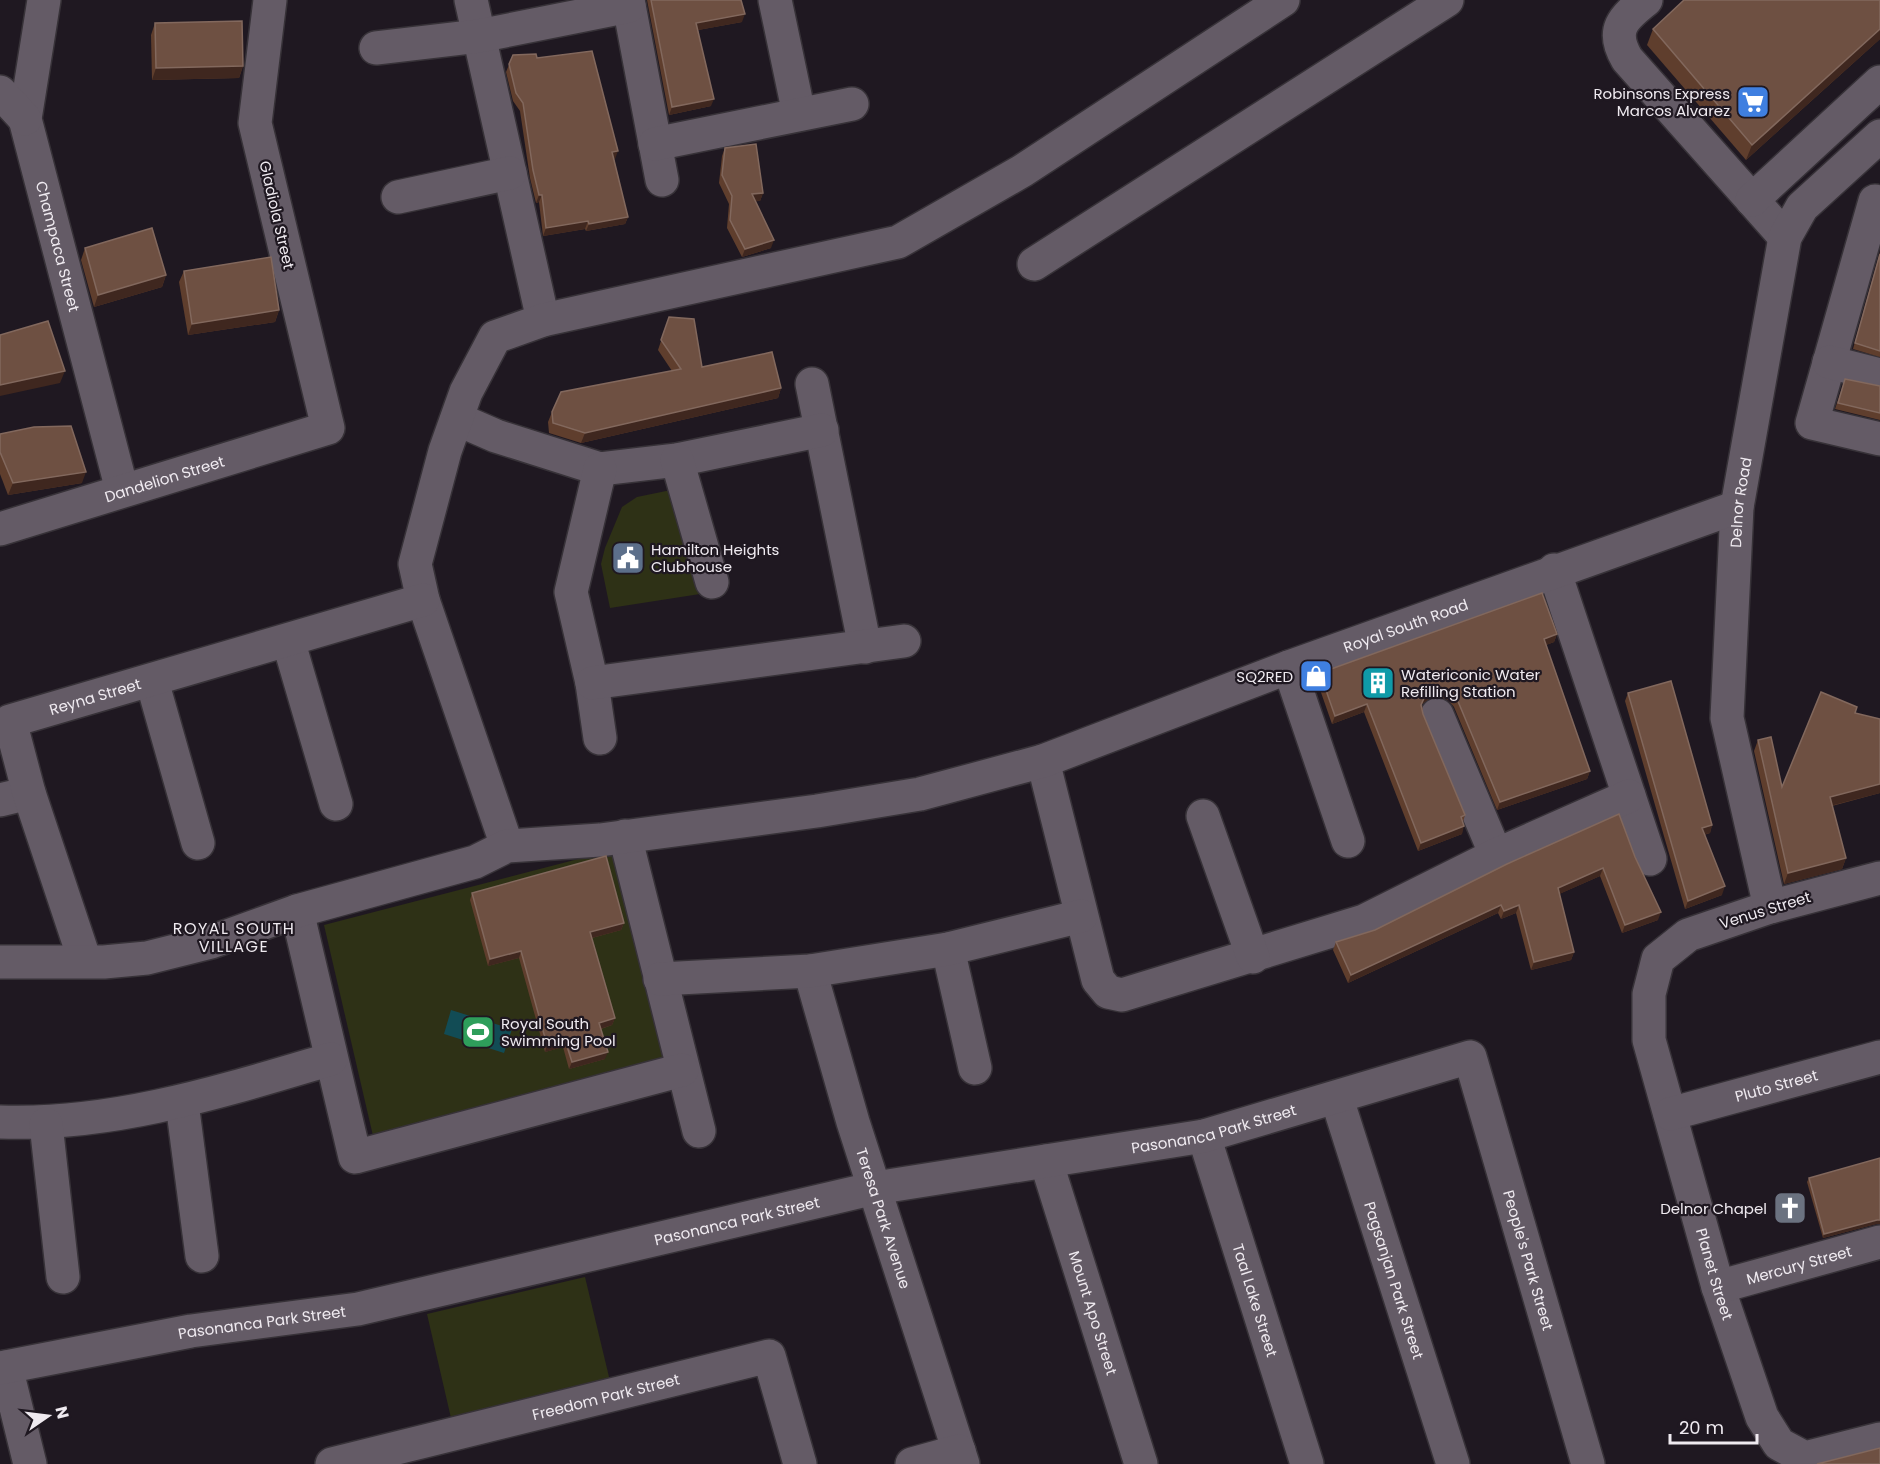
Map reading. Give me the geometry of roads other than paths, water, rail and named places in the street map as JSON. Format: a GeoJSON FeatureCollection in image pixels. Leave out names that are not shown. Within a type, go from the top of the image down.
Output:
{"type":"FeatureCollection","features":[{"type":"Feature","properties":{"kind":"street","name":"Champaca Street"},"geometry":{"type":"LineString","coordinates":[[44,0],[25,119],[122,490]]}},
{"type":"Feature","properties":{"kind":"street","name":"Gladiola Street"},"geometry":{"type":"LineString","coordinates":[[270,0],[255,123],[328,428]]}},
{"type":"Feature","properties":{"kind":"street"},"geometry":{"type":"LineString","coordinates":[[471,0],[543,320]]}},
{"type":"Feature","properties":{"kind":"street"},"geometry":{"type":"LineString","coordinates":[[775,0],[799,114]]}},
{"type":"Feature","properties":{"kind":"street"},"geometry":{"type":"LineString","coordinates":[[0,962],[104,962],[147,958],[210,942],[297,911],[475,862],[507,846],[423,600],[415,564],[466,392],[495,338],[543,320],[898,242],[1022,171],[1283,0]]}},
{"type":"Feature","properties":{"kind":"street"},"geometry":{"type":"LineString","coordinates":[[1034,264],[1447,0]]}},
{"type":"Feature","properties":{"kind":"street"},"geometry":{"type":"LineString","coordinates":[[376,48],[478,36],[629,3],[662,180]]}},
{"type":"Feature","properties":{"kind":"street"},"geometry":{"type":"LineString","coordinates":[[1629,5],[1621,24],[1619,40],[1627,59],[1785,237]]}},
{"type":"Feature","properties":{"kind":"street"},"geometry":{"type":"LineString","coordinates":[[1752,200],[1880,82]]}},
{"type":"Feature","properties":{"kind":"street"},"geometry":{"type":"LineString","coordinates":[[0,92],[25,119]]}},
{"type":"Feature","properties":{"kind":"street"},"geometry":{"type":"LineString","coordinates":[[655,144],[852,104]]}},
{"type":"Feature","properties":{"kind":"street","name":"Delnor Road"},"geometry":{"type":"LineString","coordinates":[[1770,907],[1727,718],[1737,507],[1785,237],[1802,207],[1880,136]]}},
{"type":"Feature","properties":{"kind":"street"},"geometry":{"type":"LineString","coordinates":[[398,197],[510,173]]}},
{"type":"Feature","properties":{"kind":"street"},"geometry":{"type":"LineString","coordinates":[[1880,202],[1875,201],[1864,235],[1812,423],[1880,439]]}},
{"type":"Feature","properties":{"kind":"street"},"geometry":{"type":"LineString","coordinates":[[1829,362],[1879,370]]}},
{"type":"Feature","properties":{"kind":"street"},"geometry":{"type":"LineString","coordinates":[[812,384],[865,647]]}},
{"type":"Feature","properties":{"kind":"street"},"geometry":{"type":"LineString","coordinates":[[457,419],[496,436],[600,469],[677,460],[822,430]]}},
{"type":"Feature","properties":{"kind":"street","name":"Dandelion Street"},"geometry":{"type":"LineString","coordinates":[[0,529],[328,428]]}},
{"type":"Feature","properties":{"kind":"street"},"geometry":{"type":"LineString","coordinates":[[677,460],[712,582]]}},
{"type":"Feature","properties":{"kind":"street"},"geometry":{"type":"LineString","coordinates":[[600,469],[571,592],[592,683],[600,738]]}},
{"type":"Feature","properties":{"kind":"street","name":"Royal South Road"},"geometry":{"type":"LineString","coordinates":[[507,846],[625,836],[817,811],[920,794],[1043,761],[1554,570],[1737,507]]}},
{"type":"Feature","properties":{"kind":"street"},"geometry":{"type":"LineString","coordinates":[[1554,570],[1650,859]]}},
{"type":"Feature","properties":{"kind":"street","name":"Reyna Street"},"geometry":{"type":"LineString","coordinates":[[85,961],[14,796],[10,721],[423,600]]}},
{"type":"Feature","properties":{"kind":"street"},"geometry":{"type":"LineString","coordinates":[[288,640],[336,804]]}},
{"type":"Feature","properties":{"kind":"street"},"geometry":{"type":"LineString","coordinates":[[592,683],[904,641]]}},
{"type":"Feature","properties":{"kind":"street"},"geometry":{"type":"LineString","coordinates":[[1289,668],[1348,842]]}},
{"type":"Feature","properties":{"kind":"street"},"geometry":{"type":"LineString","coordinates":[[152,681],[198,843]]}},
{"type":"Feature","properties":{"kind":"street"},"geometry":{"type":"LineString","coordinates":[[1437,716],[1496,855]]}},
{"type":"Feature","properties":{"kind":"street"},"geometry":{"type":"LineString","coordinates":[[1043,761],[1098,980],[1108,992],[1122,995],[1253,957],[1364,921],[1496,855],[1629,796]]}},
{"type":"Feature","properties":{"kind":"street"},"geometry":{"type":"LineString","coordinates":[[1203,816],[1253,957]]}},
{"type":"Feature","properties":{"kind":"street"},"geometry":{"type":"LineString","coordinates":[[625,836],[699,1131]]}},
{"type":"Feature","properties":{"kind":"street","name":"Venus Street"},"geometry":{"type":"LineString","coordinates":[[1658,959],[1688,935],[1770,907],[1880,878]]}},
{"type":"Feature","properties":{"kind":"street"},"geometry":{"type":"LineString","coordinates":[[297,911],[355,1157],[682,1070]]}},
{"type":"Feature","properties":{"kind":"street"},"geometry":{"type":"LineString","coordinates":[[660,979],[810,971],[948,949],[1081,916]]}},
{"type":"Feature","properties":{"kind":"street"},"geometry":{"type":"LineString","coordinates":[[948,949],[975,1068]]}},
{"type":"Feature","properties":{"kind":"street","name":"Planet Street"},"geometry":{"type":"LineString","coordinates":[[1658,959],[1649,994],[1649,1040],[1718,1287],[1762,1417],[1779,1444],[1805,1458],[1880,1439]]}},
{"type":"Feature","properties":{"kind":"street","name":"Teresa Park Avenue"},"geometry":{"type":"LineString","coordinates":[[810,971],[875,1188],[961,1458]]}},
{"type":"Feature","properties":{"kind":"street","name":"Pasonanca Park Street"},"geometry":{"type":"LineString","coordinates":[[3,1368],[191,1331],[357,1309],[875,1188],[1204,1136],[1337,1099],[1470,1057]]}},
{"type":"Feature","properties":{"kind":"street","name":"People's Park Street"},"geometry":{"type":"LineString","coordinates":[[1470,1057],[1587,1464]]}},
{"type":"Feature","properties":{"kind":"street","name":"Pluto Street"},"geometry":{"type":"LineString","coordinates":[[1670,1114],[1880,1057]]}},
{"type":"Feature","properties":{"kind":"street"},"geometry":{"type":"LineString","coordinates":[[0,1122],[46,1124],[182,1103],[332,1059]]}},
{"type":"Feature","properties":{"kind":"street","name":"Pagsanjan Park Street"},"geometry":{"type":"LineString","coordinates":[[1337,1099],[1453,1464]]}},
{"type":"Feature","properties":{"kind":"street"},"geometry":{"type":"LineString","coordinates":[[182,1103],[202,1256]]}},
{"type":"Feature","properties":{"kind":"street"},"geometry":{"type":"LineString","coordinates":[[46,1124],[63,1277]]}},
{"type":"Feature","properties":{"kind":"street","name":"Taal Lake Street"},"geometry":{"type":"LineString","coordinates":[[1204,1136],[1307,1464]]}},
{"type":"Feature","properties":{"kind":"street","name":"Mount Apo Street"},"geometry":{"type":"LineString","coordinates":[[1046,1161],[1141,1464]]}},
{"type":"Feature","properties":{"kind":"street","name":"Mercury Street"},"geometry":{"type":"LineString","coordinates":[[1718,1287],[1880,1242]]}},
{"type":"Feature","properties":{"kind":"street","name":"Freedom Park Street"},"geometry":{"type":"LineString","coordinates":[[332,1464],[769,1356],[800,1464]]}},
{"type":"Feature","properties":{"kind":"street"},"geometry":{"type":"LineString","coordinates":[[3,1368],[30,1464]]}},
{"type":"Feature","properties":{"kind":"street"},"geometry":{"type":"LineString","coordinates":[[912,1464],[961,1458]]}},
{"type":"Feature","properties":{"kind":"water","name":"Royal South Swimming Pool"},"geometry":{"type":"Polygon","coordinates":[[[451,1010],[512,1029],[504,1053],[444,1034],[451,1010]]]}},
{"type":"Feature","properties":{"kind":"place","name":"Robinsons Express Marcos Alvarez"},"geometry":{"type":"Point","coordinates":[1753,102]}},
{"type":"Feature","properties":{"kind":"place","name":"Hamilton Heights Clubhouse"},"geometry":{"type":"Point","coordinates":[628,558]}},
{"type":"Feature","properties":{"kind":"place","name":"SQ2RED"},"geometry":{"type":"Point","coordinates":[1316,676]}},
{"type":"Feature","properties":{"kind":"place","name":"Watericonic Water Refilling Station"},"geometry":{"type":"Point","coordinates":[1378,683]}},
{"type":"Feature","properties":{"kind":"place","name":"Royal South Swimming Pool"},"geometry":{"type":"Point","coordinates":[478,1032]}},
{"type":"Feature","properties":{"kind":"place","name":"Delnor Chapel"},"geometry":{"type":"Point","coordinates":[1790,1208]}},
{"type":"Feature","properties":{"kind":"district","name":"ROYAL SOUTH VILLAGE"},"geometry":{"type":"Point","coordinates":[234,937]}}]}
